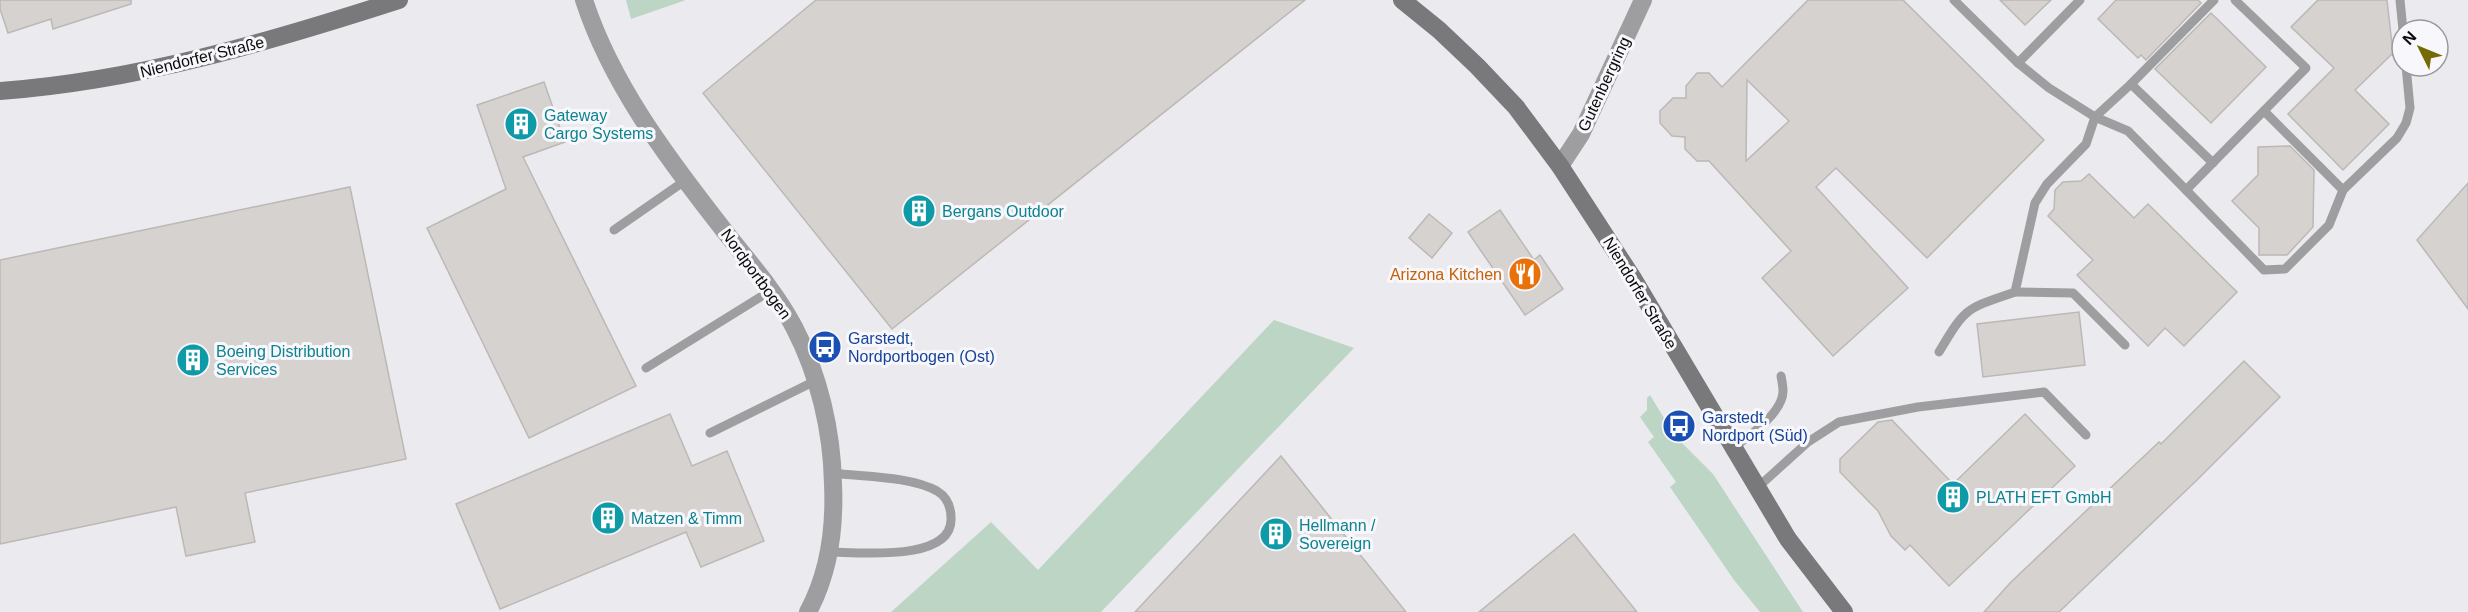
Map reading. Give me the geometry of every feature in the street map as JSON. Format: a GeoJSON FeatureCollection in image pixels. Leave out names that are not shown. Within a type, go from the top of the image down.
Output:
{"type":"FeatureCollection","features":[{"type":"Feature","properties":{"kind":"main road","name":"Niendorfer Straße"},"geometry":{"type":"LineString","coordinates":[[0,91],[57,87],[131,75],[225,52],[399,0]]}},
{"type":"Feature","properties":{"kind":"main road","name":"Niendorfer Straße"},"geometry":{"type":"LineString","coordinates":[[1402,0],[1439,30],[1477,66],[1516,107],[1560,166],[1634,280],[1788,539],[1844,612]]}},
{"type":"Feature","properties":{"kind":"street","name":"Nordportbogen"},"geometry":{"type":"LineString","coordinates":[[584,0],[618,77],[651,132],[756,269],[794,327],[815,381],[826,414],[833,473],[834,509],[829,552],[808,612]]}},
{"type":"Feature","properties":{"kind":"street","name":"Gutenbergring"},"geometry":{"type":"LineString","coordinates":[[1560,166],[1581,134],[1643,0]]}},
{"type":"Feature","properties":{"kind":"lane"},"geometry":{"type":"LineString","coordinates":[[1954,0],[2018,63],[2049,88],[2095,117],[2128,130],[2264,270],[2285,269],[2329,225],[2343,190],[2397,138],[2406,123],[2410,108],[2407,78]]}},
{"type":"Feature","properties":{"kind":"lane"},"geometry":{"type":"LineString","coordinates":[[2018,63],[2080,0]]}},
{"type":"Feature","properties":{"kind":"lane"},"geometry":{"type":"LineString","coordinates":[[2015,292],[2035,203],[2047,184],[2085,144],[2095,117],[2214,0]]}},
{"type":"Feature","properties":{"kind":"lane"},"geometry":{"type":"LineString","coordinates":[[2186,190],[2306,68],[2235,0]]}},
{"type":"Feature","properties":{"kind":"lane"},"geometry":{"type":"LineString","coordinates":[[2400,0],[2402,18]]}},
{"type":"Feature","properties":{"kind":"lane"},"geometry":{"type":"LineString","coordinates":[[2131,84],[2213,163]]}},
{"type":"Feature","properties":{"kind":"lane"},"geometry":{"type":"LineString","coordinates":[[2264,111],[2343,190]]}},
{"type":"Feature","properties":{"kind":"lane"},"geometry":{"type":"LineString","coordinates":[[614,230],[686,180]]}},
{"type":"Feature","properties":{"kind":"lane"},"geometry":{"type":"LineString","coordinates":[[646,368],[770,291]]}},
{"type":"Feature","properties":{"kind":"lane"},"geometry":{"type":"LineString","coordinates":[[1939,352],[1960,317],[1971,307],[2015,292],[2073,293],[2125,345]]}},
{"type":"Feature","properties":{"kind":"lane"},"geometry":{"type":"LineString","coordinates":[[1733,448],[1761,426],[1776,409],[1784,393],[1781,376]]}},
{"type":"Feature","properties":{"kind":"lane"},"geometry":{"type":"LineString","coordinates":[[710,433],[815,381]]}},
{"type":"Feature","properties":{"kind":"lane"},"geometry":{"type":"LineString","coordinates":[[1757,488],[1808,442],[1839,422],[1918,406],[2044,392],[2086,435]]}},
{"type":"Feature","properties":{"kind":"lane"},"geometry":{"type":"LineString","coordinates":[[829,552],[905,552],[929,547],[944,537],[952,522],[950,505],[939,492],[919,484],[833,473]]}},
{"type":"Feature","properties":{"kind":"green space"},"geometry":{"type":"Polygon","coordinates":[[[626,0],[686,0],[631,19],[626,0]]]}},
{"type":"Feature","properties":{"kind":"green space"},"geometry":{"type":"Polygon","coordinates":[[[1274,320],[1354,348],[1101,612],[891,612],[991,522],[1038,570],[1274,320]]]}},
{"type":"Feature","properties":{"kind":"green space"},"geometry":{"type":"Polygon","coordinates":[[[1650,395],[1675,436],[1713,474],[1803,612],[1760,612],[1734,580],[1670,487],[1676,482],[1648,442],[1654,437],[1640,417],[1647,410],[1647,398],[1650,395]]]}},
{"type":"Feature","properties":{"kind":"building"},"geometry":{"type":"Polygon","coordinates":[[[0,0],[131,0],[131,4],[53,29],[51,19],[8,33],[0,9],[0,0]]]}},
{"type":"Feature","properties":{"kind":"building","name":"Bergans Outdoor"},"geometry":{"type":"Polygon","coordinates":[[[816,0],[1305,0],[892,329],[703,93],[816,0]]]}},
{"type":"Feature","properties":{"kind":"building"},"geometry":{"type":"Polygon","coordinates":[[[1808,0],[1903,0],[2044,140],[1927,258],[1836,168],[1816,187],[1908,288],[1833,356],[1762,278],[1791,251],[1709,161],[1697,161],[1685,149],[1685,137],[1672,136],[1660,123],[1660,111],[1673,98],[1686,98],[1686,86],[1697,73],[1709,73],[1722,87],[1808,0]],[[1747,80],[1746,161],[1789,121],[1747,80]]]}},
{"type":"Feature","properties":{"kind":"building"},"geometry":{"type":"Polygon","coordinates":[[[2000,0],[2051,0],[2025,25],[2000,0]]]}},
{"type":"Feature","properties":{"kind":"building"},"geometry":{"type":"Polygon","coordinates":[[[2116,0],[2198,0],[2201,3],[2146,60],[2141,55],[2138,58],[2098,19],[2116,0]]]}},
{"type":"Feature","properties":{"kind":"building"},"geometry":{"type":"Polygon","coordinates":[[[2318,0],[2387,0],[2390,56],[2355,90],[2389,124],[2343,170],[2288,114],[2334,68],[2291,27],[2318,0]]]}},
{"type":"Feature","properties":{"kind":"building"},"geometry":{"type":"Polygon","coordinates":[[[2211,13],[2266,67],[2211,123],[2155,69],[2211,13]]]}},
{"type":"Feature","properties":{"kind":"building"},"geometry":{"type":"Polygon","coordinates":[[[544,82],[565,142],[523,157],[636,386],[529,438],[427,228],[506,189],[477,105],[544,82]]]}},
{"type":"Feature","properties":{"kind":"building"},"geometry":{"type":"Polygon","coordinates":[[[2290,146],[2314,170],[2313,227],[2287,255],[2259,255],[2259,228],[2232,201],[2258,175],[2258,147],[2290,146]]]}},
{"type":"Feature","properties":{"kind":"building"},"geometry":{"type":"Polygon","coordinates":[[[2089,174],[2134,218],[2148,204],[2237,292],[2184,346],[2165,328],[2148,346],[2077,275],[2093,260],[2048,216],[2054,209],[2055,190],[2063,182],[2081,181],[2089,174]]]}},
{"type":"Feature","properties":{"kind":"building"},"geometry":{"type":"Polygon","coordinates":[[[2468,183],[2468,309],[2417,240],[2468,183]]]}},
{"type":"Feature","properties":{"kind":"building","name":"Boeing Distribution Services"},"geometry":{"type":"Polygon","coordinates":[[[350,187],[406,459],[245,493],[255,542],[186,556],[176,507],[0,544],[0,260],[350,187]]]}},
{"type":"Feature","properties":{"kind":"building","name":"Arizona Kitchen"},"geometry":{"type":"Polygon","coordinates":[[[1500,210],[1534,260],[1540,255],[1563,289],[1525,315],[1468,232],[1500,210]]]}},
{"type":"Feature","properties":{"kind":"building"},"geometry":{"type":"Polygon","coordinates":[[[1429,214],[1452,233],[1432,258],[1409,238],[1429,214]]]}},
{"type":"Feature","properties":{"kind":"building"},"geometry":{"type":"Polygon","coordinates":[[[2079,312],[2085,365],[1983,377],[1977,324],[2079,312]]]}},
{"type":"Feature","properties":{"kind":"building"},"geometry":{"type":"Polygon","coordinates":[[[2244,361],[2280,397],[2197,480],[2059,612],[1984,612],[2011,582],[2159,442],[2161,444],[2244,361]]]}},
{"type":"Feature","properties":{"kind":"building","name":"Matzen & Timm"},"geometry":{"type":"Polygon","coordinates":[[[670,414],[692,466],[727,451],[764,541],[701,567],[686,532],[500,609],[456,504],[670,414]]]}},
{"type":"Feature","properties":{"kind":"building","name":"PLATH EFT GmbH"},"geometry":{"type":"Polygon","coordinates":[[[2025,414],[2075,466],[1949,586],[1910,545],[1905,550],[1891,536],[1878,511],[1840,472],[1840,459],[1878,422],[1892,420],[1953,484],[2025,414]]]}},
{"type":"Feature","properties":{"kind":"building","name":"Hellmann / Sovereign"},"geometry":{"type":"Polygon","coordinates":[[[1281,456],[1406,612],[1135,612],[1281,456]]]}},
{"type":"Feature","properties":{"kind":"building"},"geometry":{"type":"Polygon","coordinates":[[[1574,534],[1637,612],[1479,612],[1574,534]]]}},
{"type":"Feature","properties":{"kind":"place","name":"Gateway Cargo Systems"},"geometry":{"type":"Point","coordinates":[521,124]}},
{"type":"Feature","properties":{"kind":"place","name":"Bergans Outdoor"},"geometry":{"type":"Point","coordinates":[919,211]}},
{"type":"Feature","properties":{"kind":"place","name":"Arizona Kitchen"},"geometry":{"type":"Point","coordinates":[1525,274]}},
{"type":"Feature","properties":{"kind":"place","name":"Garstedt, Nordportbogen (Ost)"},"geometry":{"type":"Point","coordinates":[825,347]}},
{"type":"Feature","properties":{"kind":"place","name":"Boeing Distribution Services"},"geometry":{"type":"Point","coordinates":[193,360]}},
{"type":"Feature","properties":{"kind":"place","name":"Garstedt, Nordport (Süd)"},"geometry":{"type":"Point","coordinates":[1679,426]}},
{"type":"Feature","properties":{"kind":"place","name":"PLATH EFT GmbH"},"geometry":{"type":"Point","coordinates":[1953,497]}},
{"type":"Feature","properties":{"kind":"place","name":"Matzen & Timm"},"geometry":{"type":"Point","coordinates":[608,518]}},
{"type":"Feature","properties":{"kind":"place","name":"Hellmann / Sovereign"},"geometry":{"type":"Point","coordinates":[1276,534]}}]}
